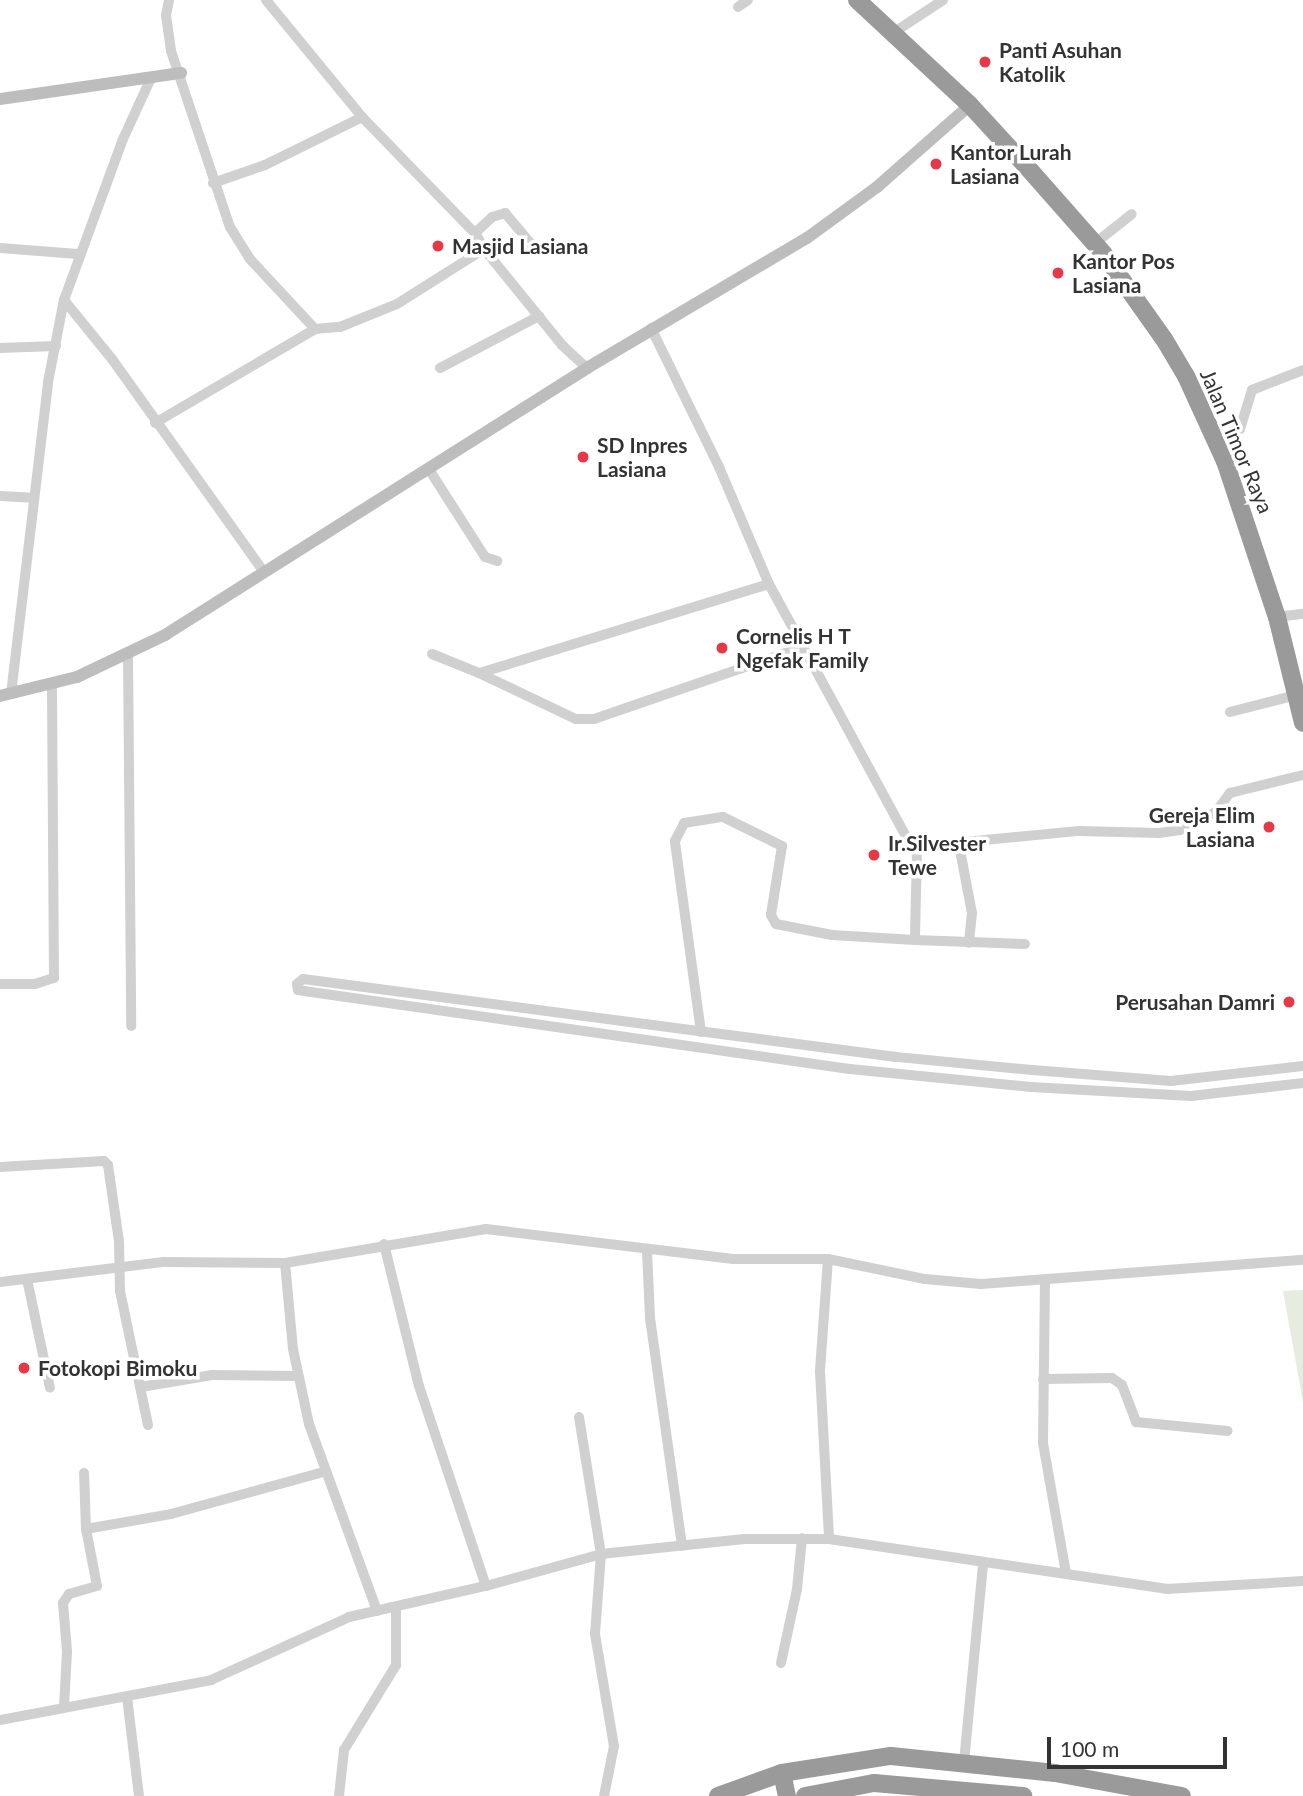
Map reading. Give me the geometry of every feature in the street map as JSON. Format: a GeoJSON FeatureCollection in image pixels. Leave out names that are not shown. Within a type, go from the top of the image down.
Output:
{"type":"FeatureCollection","features":[{"type":"Feature","properties":{"kind":"highway","name":"Jalan Timor Raya"},"geometry":{"type":"LineString","coordinates":[[857,0],[970,105],[1094,244],[1164,339],[1216,439],[1277,617],[1303,723]]}},
{"type":"Feature","properties":{"kind":"highway"},"geometry":{"type":"LineString","coordinates":[[718,1796],[782,1773],[868,1758],[964,1762],[1182,1796]]}},
{"type":"Feature","properties":{"kind":"highway"},"geometry":{"type":"LineString","coordinates":[[782,1773],[788,1796]]}},
{"type":"Feature","properties":{"kind":"highway"},"geometry":{"type":"LineString","coordinates":[[804,1796],[874,1783],[1023,1796]]}},
{"type":"Feature","properties":{"kind":"street"},"geometry":{"type":"LineString","coordinates":[[169,0],[167,31],[214,183],[238,242],[315,329]]}},
{"type":"Feature","properties":{"kind":"street"},"geometry":{"type":"LineString","coordinates":[[266,0],[362,117],[475,233],[484,249],[538,316],[587,368]]}},
{"type":"Feature","properties":{"kind":"street"},"geometry":{"type":"LineString","coordinates":[[738,7],[748,0]]}},
{"type":"Feature","properties":{"kind":"street"},"geometry":{"type":"LineString","coordinates":[[893,33],[943,0]]}},
{"type":"Feature","properties":{"kind":"street"},"geometry":{"type":"LineString","coordinates":[[0,99],[181,73]]}},
{"type":"Feature","properties":{"kind":"street"},"geometry":{"type":"LineString","coordinates":[[151,78],[78,254],[64,300],[55,346],[6,695],[52,686],[128,655],[430,471],[651,328],[807,238],[877,187],[970,105]]}},
{"type":"Feature","properties":{"kind":"street"},"geometry":{"type":"LineString","coordinates":[[214,183],[265,165],[362,117]]}},
{"type":"Feature","properties":{"kind":"street"},"geometry":{"type":"LineString","coordinates":[[475,233],[492,217],[505,213],[538,252]]}},
{"type":"Feature","properties":{"kind":"street"},"geometry":{"type":"LineString","coordinates":[[1094,244],[1132,214]]}},
{"type":"Feature","properties":{"kind":"street"},"geometry":{"type":"LineString","coordinates":[[0,248],[78,254]]}},
{"type":"Feature","properties":{"kind":"street"},"geometry":{"type":"LineString","coordinates":[[155,423],[315,329],[340,327],[397,304],[484,249]]}},
{"type":"Feature","properties":{"kind":"street"},"geometry":{"type":"LineString","coordinates":[[64,300],[112,359],[155,423],[264,572]]}},
{"type":"Feature","properties":{"kind":"street"},"geometry":{"type":"LineString","coordinates":[[440,368],[538,316]]}},
{"type":"Feature","properties":{"kind":"street"},"geometry":{"type":"LineString","coordinates":[[651,328],[719,467],[769,584],[909,844],[917,849],[1079,831],[1159,834],[1180,830],[1216,812],[1230,793],[1303,775]]}},
{"type":"Feature","properties":{"kind":"street"},"geometry":{"type":"LineString","coordinates":[[0,348],[55,346]]}},
{"type":"Feature","properties":{"kind":"street"},"geometry":{"type":"LineString","coordinates":[[1216,439],[1240,429],[1252,390],[1303,370]]}},
{"type":"Feature","properties":{"kind":"street"},"geometry":{"type":"LineString","coordinates":[[430,471],[485,557],[497,561]]}},
{"type":"Feature","properties":{"kind":"street"},"geometry":{"type":"LineString","coordinates":[[0,496],[33,498]]}},
{"type":"Feature","properties":{"kind":"street"},"geometry":{"type":"LineString","coordinates":[[479,673],[769,584]]}},
{"type":"Feature","properties":{"kind":"street"},"geometry":{"type":"LineString","coordinates":[[1277,617],[1303,614]]}},
{"type":"Feature","properties":{"kind":"street"},"geometry":{"type":"LineString","coordinates":[[432,653],[576,719],[594,719],[803,647]]}},
{"type":"Feature","properties":{"kind":"street"},"geometry":{"type":"LineString","coordinates":[[128,655],[131,1026]]}},
{"type":"Feature","properties":{"kind":"street"},"geometry":{"type":"LineString","coordinates":[[0,984],[35,984],[54,978],[52,686]]}},
{"type":"Feature","properties":{"kind":"street"},"geometry":{"type":"LineString","coordinates":[[1230,712],[1296,695]]}},
{"type":"Feature","properties":{"kind":"street"},"geometry":{"type":"LineString","coordinates":[[701,1032],[675,851],[676,833],[684,823],[723,817],[782,846],[773,922],[832,935],[1025,944]]}},
{"type":"Feature","properties":{"kind":"street"},"geometry":{"type":"LineString","coordinates":[[959,845],[972,913],[969,943]]}},
{"type":"Feature","properties":{"kind":"street"},"geometry":{"type":"LineString","coordinates":[[915,940],[917,849]]}},
{"type":"Feature","properties":{"kind":"street"},"geometry":{"type":"LineString","coordinates":[[1303,1066],[1171,1081],[896,1057],[303,979],[297,984],[298,990],[338,996],[895,1073],[1173,1096],[1303,1083]]}},
{"type":"Feature","properties":{"kind":"street"},"geometry":{"type":"LineString","coordinates":[[895,1073],[896,1057]]}},
{"type":"Feature","properties":{"kind":"street"},"geometry":{"type":"LineString","coordinates":[[0,1167],[104,1161],[119,1241],[118,1268],[148,1425]]}},
{"type":"Feature","properties":{"kind":"street"},"geometry":{"type":"LineString","coordinates":[[0,1282],[164,1262],[285,1263],[384,1244],[486,1229],[648,1251],[733,1259],[828,1259],[947,1282],[1045,1280],[1303,1260]]}},
{"type":"Feature","properties":{"kind":"street"},"geometry":{"type":"LineString","coordinates":[[384,1244],[419,1387],[486,1586]]}},
{"type":"Feature","properties":{"kind":"street"},"geometry":{"type":"LineString","coordinates":[[648,1251],[650,1318],[682,1546]]}},
{"type":"Feature","properties":{"kind":"street"},"geometry":{"type":"LineString","coordinates":[[828,1259],[820,1371],[829,1539]]}},
{"type":"Feature","properties":{"kind":"street"},"geometry":{"type":"LineString","coordinates":[[285,1263],[297,1376],[324,1472],[377,1611]]}},
{"type":"Feature","properties":{"kind":"street"},"geometry":{"type":"LineString","coordinates":[[27,1279],[50,1388]]}},
{"type":"Feature","properties":{"kind":"street"},"geometry":{"type":"LineString","coordinates":[[1045,1280],[1042,1443],[1066,1574]]}},
{"type":"Feature","properties":{"kind":"street"},"geometry":{"type":"LineString","coordinates":[[141,1387],[212,1375],[297,1376]]}},
{"type":"Feature","properties":{"kind":"street"},"geometry":{"type":"LineString","coordinates":[[1043,1379],[1112,1378],[1122,1385],[1136,1422],[1228,1431]]}},
{"type":"Feature","properties":{"kind":"street"},"geometry":{"type":"LineString","coordinates":[[579,1417],[601,1554],[595,1634],[614,1746],[604,1796]]}},
{"type":"Feature","properties":{"kind":"street"},"geometry":{"type":"LineString","coordinates":[[86,1529],[171,1514],[324,1472]]}},
{"type":"Feature","properties":{"kind":"street"},"geometry":{"type":"LineString","coordinates":[[64,1707],[67,1651],[63,1602],[69,1594],[97,1586],[86,1529],[84,1473]]}},
{"type":"Feature","properties":{"kind":"street"},"geometry":{"type":"LineString","coordinates":[[781,1663],[797,1589],[802,1538]]}},
{"type":"Feature","properties":{"kind":"street"},"geometry":{"type":"LineString","coordinates":[[0,1720],[211,1680],[319,1628],[601,1554],[802,1538],[829,1539],[1166,1589],[1303,1581]]}},
{"type":"Feature","properties":{"kind":"street"},"geometry":{"type":"LineString","coordinates":[[964,1762],[983,1563]]}},
{"type":"Feature","properties":{"kind":"street"},"geometry":{"type":"LineString","coordinates":[[339,1796],[344,1750],[396,1665],[396,1607]]}},
{"type":"Feature","properties":{"kind":"street"},"geometry":{"type":"LineString","coordinates":[[127,1698],[139,1796]]}},
{"type":"Feature","properties":{"kind":"shaded area"},"geometry":{"type":"Polygon","coordinates":[[[1303,1290],[1303,1402],[1283,1291],[1303,1290]]]}},
{"type":"Feature","properties":{"kind":"place","name":"Panti Asuhan Katolik"},"geometry":{"type":"Point","coordinates":[985,62]}},
{"type":"Feature","properties":{"kind":"place","name":"Kantor Lurah Lasiana"},"geometry":{"type":"Point","coordinates":[936,164]}},
{"type":"Feature","properties":{"kind":"place","name":"Masjid Lasiana"},"geometry":{"type":"Point","coordinates":[438,246]}},
{"type":"Feature","properties":{"kind":"place","name":"Kantor Pos Lasiana"},"geometry":{"type":"Point","coordinates":[1058,273]}},
{"type":"Feature","properties":{"kind":"place","name":"SD Inpres Lasiana"},"geometry":{"type":"Point","coordinates":[583,457]}},
{"type":"Feature","properties":{"kind":"place","name":"Cornelis H T Ngefak Family"},"geometry":{"type":"Point","coordinates":[722,648]}},
{"type":"Feature","properties":{"kind":"place","name":"Gereja Elim Lasiana"},"geometry":{"type":"Point","coordinates":[1269,827]}},
{"type":"Feature","properties":{"kind":"place","name":"Ir.Silvester Tewe"},"geometry":{"type":"Point","coordinates":[874,855]}},
{"type":"Feature","properties":{"kind":"place","name":"Perusahan Damri"},"geometry":{"type":"Point","coordinates":[1289,1002]}},
{"type":"Feature","properties":{"kind":"place","name":"Fotokopi Bimoku"},"geometry":{"type":"Point","coordinates":[24,1368]}}]}
